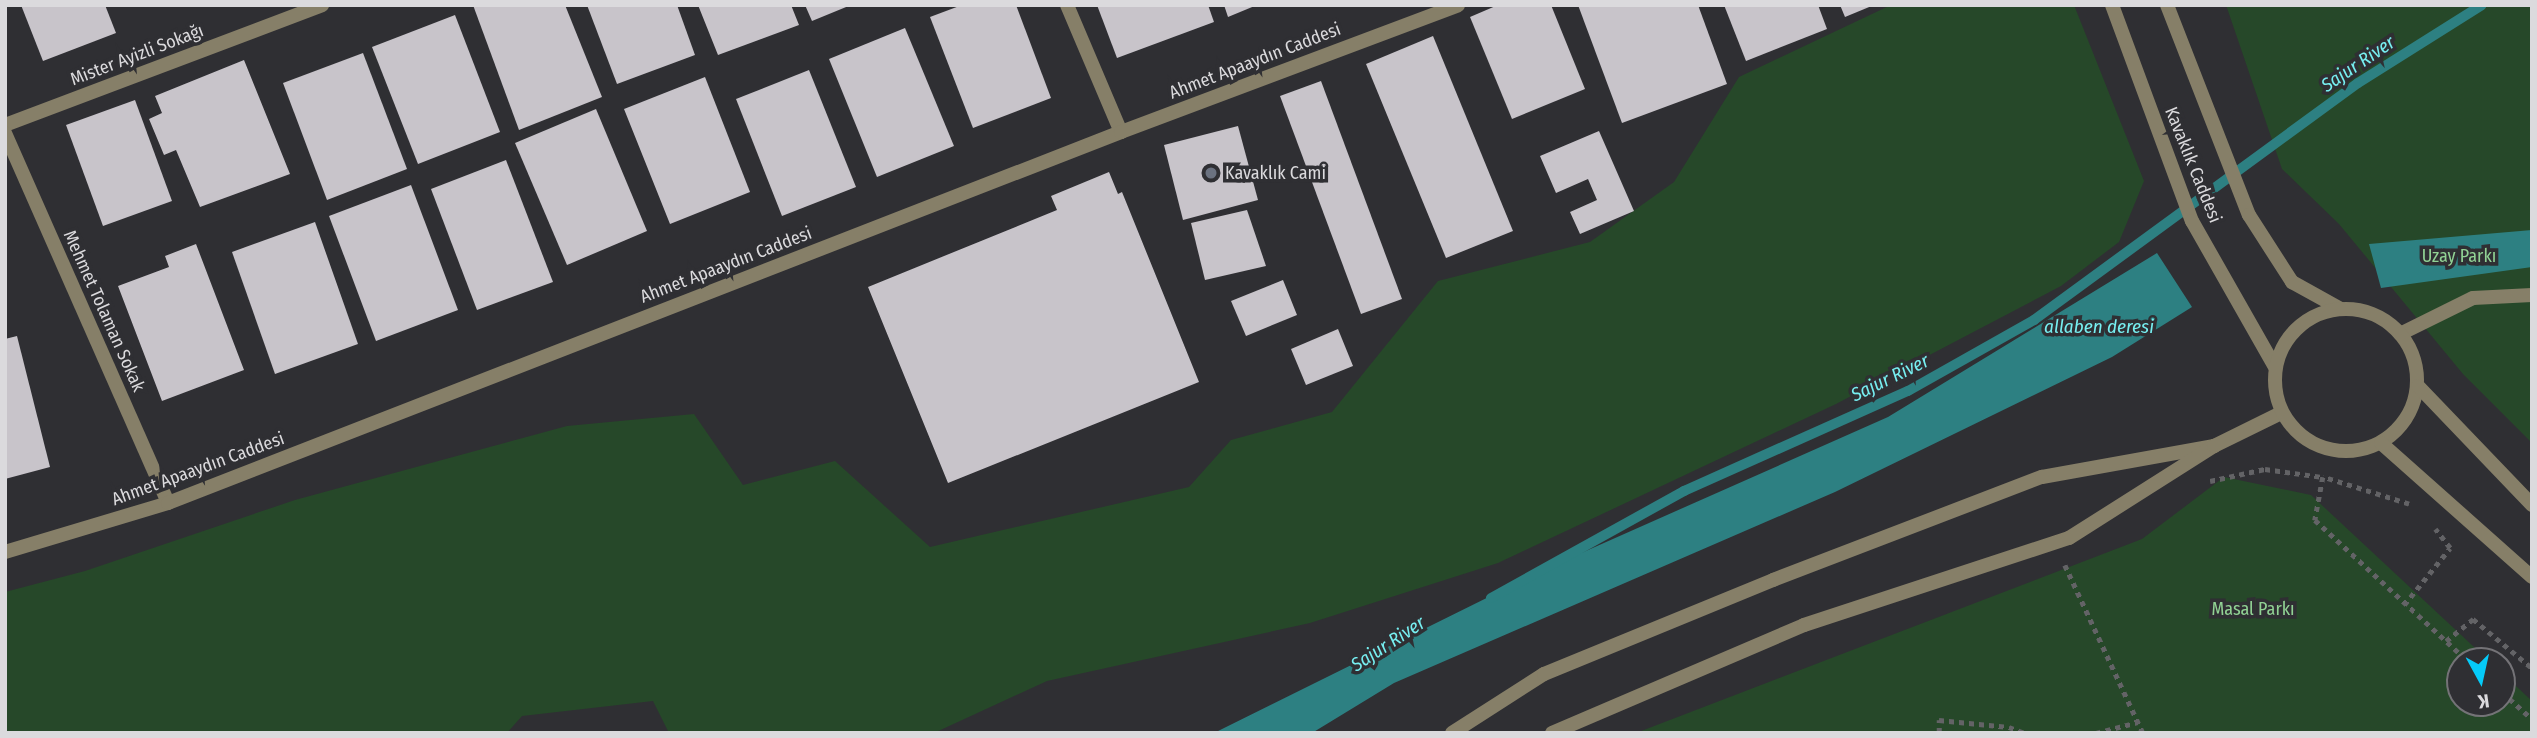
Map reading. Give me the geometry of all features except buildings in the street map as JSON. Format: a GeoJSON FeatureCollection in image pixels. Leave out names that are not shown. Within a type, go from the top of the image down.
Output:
{"type":"FeatureCollection","features":[{"type":"Feature","properties":{"kind":"street","name":"Mister Ayizli Sokağı"},"geometry":{"type":"LineString","coordinates":[[5,125],[322,5]]}},
{"type":"Feature","properties":{"kind":"street"},"geometry":{"type":"LineString","coordinates":[[1067,5],[1121,132]]}},
{"type":"Feature","properties":{"kind":"street","name":"Ahmet Apaaydın Caddesi"},"geometry":{"type":"LineString","coordinates":[[5,552],[168,503],[1121,132],[1458,5]]}},
{"type":"Feature","properties":{"kind":"street","name":"Kavaklık Caddesi"},"geometry":{"type":"LineString","coordinates":[[2112,5],[2192,221],[2275,367]]}},
{"type":"Feature","properties":{"kind":"street","name":"Kavaklık Caddesi"},"geometry":{"type":"LineString","coordinates":[[2167,5],[2249,215],[2292,282],[2341,309]]}},
{"type":"Feature","properties":{"kind":"street","name":"Mehmet Tolaman Sokak"},"geometry":{"type":"LineString","coordinates":[[5,133],[168,503]]}},
{"type":"Feature","properties":{"kind":"street"},"geometry":{"type":"LineString","coordinates":[[2400,334],[2473,299],[2532,295]]}},
{"type":"Feature","properties":{"kind":"street"},"geometry":{"type":"LineString","coordinates":[[2341,309],[2373,314],[2400,334],[2414,358],[2418,386],[2412,409],[2399,429],[2381,443],[2359,451],[2325,448],[2295,431],[2281,413],[2274,391],[2275,367],[2281,350],[2298,328],[2322,313],[2341,309]]}},
{"type":"Feature","properties":{"kind":"street"},"geometry":{"type":"LineString","coordinates":[[2418,386],[2532,505]]}},
{"type":"Feature","properties":{"kind":"street"},"geometry":{"type":"LineString","coordinates":[[1552,733],[1804,625],[2069,538],[2214,446],[2281,413]]}},
{"type":"Feature","properties":{"kind":"street"},"geometry":{"type":"LineString","coordinates":[[2381,443],[2532,577]]}},
{"type":"Feature","properties":{"kind":"street"},"geometry":{"type":"LineString","coordinates":[[1452,733],[1544,674],[1773,580],[2029,482],[2214,446]]}},
{"type":"Feature","properties":{"kind":"path"},"geometry":{"type":"LineString","coordinates":[[2199,483],[2264,469],[2323,477],[2418,507]]}},
{"type":"Feature","properties":{"kind":"path"},"geometry":{"type":"LineString","coordinates":[[2323,477],[2315,520],[2453,647]]}},
{"type":"Feature","properties":{"kind":"path"},"geometry":{"type":"LineString","coordinates":[[2404,605],[2450,548],[2426,517]]}},
{"type":"Feature","properties":{"kind":"path"},"geometry":{"type":"LineString","coordinates":[[2054,542],[2143,733]]}},
{"type":"Feature","properties":{"kind":"path"},"geometry":{"type":"LineString","coordinates":[[2446,641],[2473,619],[2532,668]]}},
{"type":"Feature","properties":{"kind":"path"},"geometry":{"type":"LineString","coordinates":[[2516,705],[2532,719]]}},
{"type":"Feature","properties":{"kind":"path"},"geometry":{"type":"LineString","coordinates":[[1939,733],[1940,720],[2009,727],[2025,733]]}},
{"type":"Feature","properties":{"kind":"path"},"geometry":{"type":"LineString","coordinates":[[2096,733],[2138,722]]}},
{"type":"Feature","properties":{"kind":"green space"},"geometry":{"type":"Polygon","coordinates":[[[1891,5],[2074,5],[2144,181],[2119,242],[2061,286],[1836,404],[1498,563],[1310,623],[1047,681],[934,733],[669,733],[653,701],[522,716],[507,733],[5,733],[5,592],[85,571],[295,500],[567,426],[694,414],[743,485],[835,461],[930,547],[1189,487],[1231,440],[1332,412],[1438,281],[1590,242],[1674,182],[1739,77],[1891,5]]]}},
{"type":"Feature","properties":{"kind":"green space","name":"Uzay Parkı"},"geometry":{"type":"Polygon","coordinates":[[[2226,5],[2532,5],[2532,443],[2463,374],[2339,224],[2282,169],[2226,5]]]}},
{"type":"Feature","properties":{"kind":"green space","name":"Masal Parkı"},"geometry":{"type":"Polygon","coordinates":[[[2224,477],[2311,495],[2474,647],[2446,647],[2446,717],[2516,717],[2516,686],[2532,701],[2532,733],[1636,733],[2142,539],[2224,477]]]}},
{"type":"Feature","properties":{"kind":"water"},"geometry":{"type":"Polygon","coordinates":[[[2532,230],[2532,267],[2381,288],[2369,244],[2532,230]]]}},
{"type":"Feature","properties":{"kind":"water","name":"allaben deresi"},"geometry":{"type":"Polygon","coordinates":[[[2157,253],[2192,307],[2112,357],[1835,492],[1394,683],[1312,733],[1214,733],[1543,570],[1888,417],[2157,253]]]}},
{"type":"Feature","properties":{"kind":"waterway","name":"Sajur River"},"geometry":{"type":"LineString","coordinates":[[1491,598],[1684,491],[1908,391],[2034,320],[2358,83],[2482,5]]}},
{"type":"Feature","properties":{"kind":"place","name":"Kavaklık Cami"},"geometry":{"type":"Point","coordinates":[1211,173]}}]}
